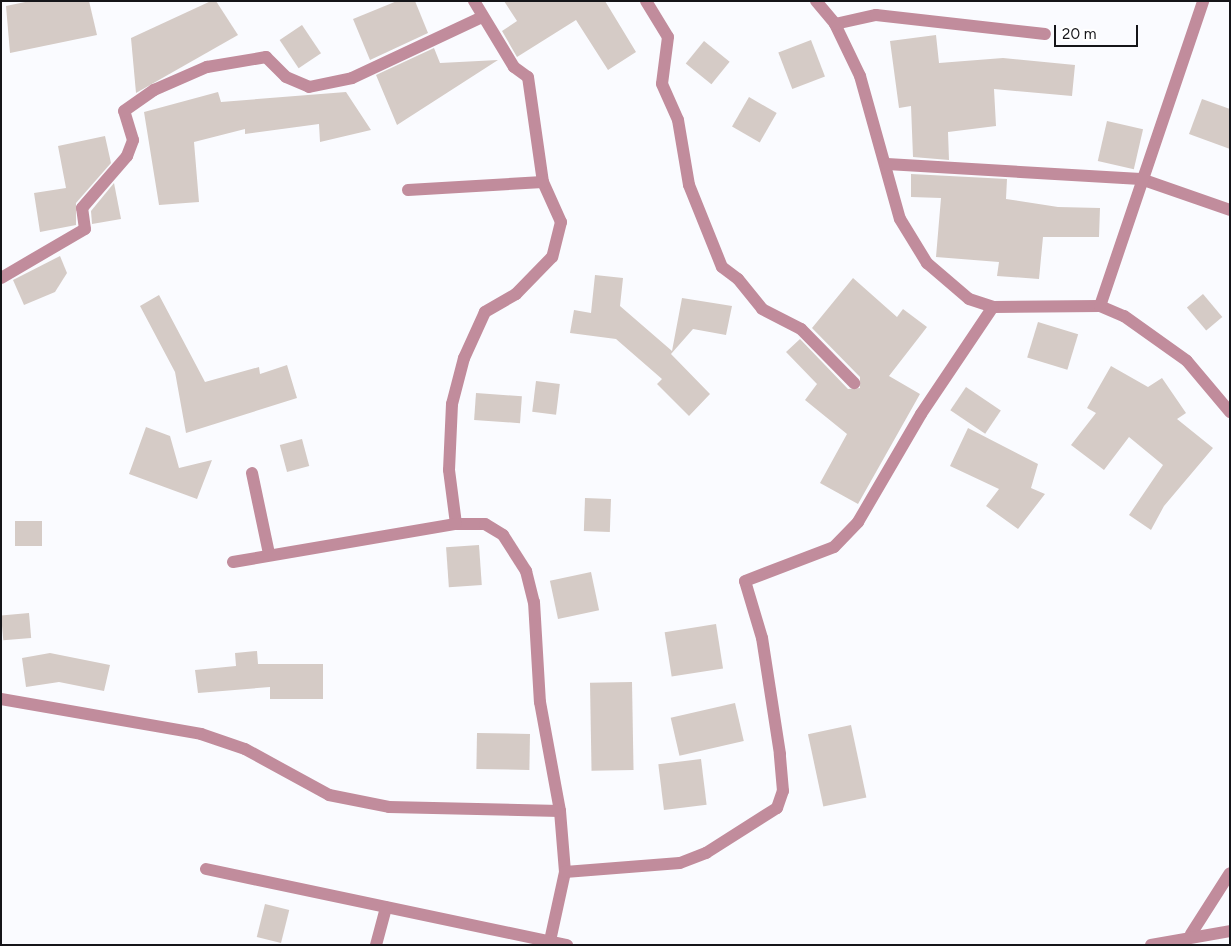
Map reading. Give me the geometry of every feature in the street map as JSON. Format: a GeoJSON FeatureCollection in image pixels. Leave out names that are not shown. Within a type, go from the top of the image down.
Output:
{"type":"FeatureCollection","features":[{"type":"Feature","properties":{"kind":"street"},"geometry":{"type":"LineString","coordinates":[[456,524],[449,470],[452,404],[464,358],[485,312],[516,294],[552,257],[561,222],[543,182],[528,78],[514,67],[474,1]]}},
{"type":"Feature","properties":{"kind":"street"},"geometry":{"type":"LineString","coordinates":[[646,1],[668,37],[662,84],[678,120],[689,186],[722,267],[738,278],[762,309],[801,329],[854,383]]}},
{"type":"Feature","properties":{"kind":"street"},"geometry":{"type":"LineString","coordinates":[[816,1],[836,24],[860,76],[887,164],[900,219],[922,257],[970,298],[993,307],[1100,306],[1144,328],[1186,362],[1230,412]]}},
{"type":"Feature","properties":{"kind":"street"},"geometry":{"type":"LineString","coordinates":[[1100,306],[1141,179],[1203,1]]}},
{"type":"Feature","properties":{"kind":"street"},"geometry":{"type":"LineString","coordinates":[[836,24],[876,15],[1045,34]]}},
{"type":"Feature","properties":{"kind":"street"},"geometry":{"type":"LineString","coordinates":[[1,278],[85,230],[82,208],[127,156],[133,140],[124,111],[154,90],[207,67],[266,57],[286,77],[309,87],[352,78],[482,17]]}},
{"type":"Feature","properties":{"kind":"street"},"geometry":{"type":"LineString","coordinates":[[887,164],[1141,179],[1230,210]]}},
{"type":"Feature","properties":{"kind":"street"},"geometry":{"type":"LineString","coordinates":[[408,190],[543,182]]}},
{"type":"Feature","properties":{"kind":"street"},"geometry":{"type":"LineString","coordinates":[[565,872],[680,863],[706,853],[777,808],[783,791],[780,754],[762,638],[745,581],[834,547],[858,522],[921,414],[993,307]]}},
{"type":"Feature","properties":{"kind":"street"},"geometry":{"type":"LineString","coordinates":[[252,473],[269,554]]}},
{"type":"Feature","properties":{"kind":"street"},"geometry":{"type":"LineString","coordinates":[[233,562],[269,554],[456,524],[485,524],[503,534],[526,571],[534,602],[540,702],[560,811],[565,872],[550,941]]}},
{"type":"Feature","properties":{"kind":"street"},"geometry":{"type":"LineString","coordinates":[[1,699],[201,734],[244,749],[329,795],[389,808],[560,811]]}},
{"type":"Feature","properties":{"kind":"street"},"geometry":{"type":"LineString","coordinates":[[206,869],[567,945]]}},
{"type":"Feature","properties":{"kind":"street"},"geometry":{"type":"LineString","coordinates":[[1191,934],[1230,873]]}},
{"type":"Feature","properties":{"kind":"street"},"geometry":{"type":"LineString","coordinates":[[376,945],[386,907]]}},
{"type":"Feature","properties":{"kind":"street"},"geometry":{"type":"LineString","coordinates":[[1151,945],[1191,934],[1230,931]]}},
{"type":"Feature","properties":{"kind":"building"},"geometry":{"type":"Polygon","coordinates":[[[30,1],[89,1],[97,35],[10,53],[6,6],[30,1]]]}},
{"type":"Feature","properties":{"kind":"building"},"geometry":{"type":"Polygon","coordinates":[[[211,1],[216,1],[238,35],[136,93],[131,38],[211,1]]]}},
{"type":"Feature","properties":{"kind":"building"},"geometry":{"type":"Polygon","coordinates":[[[397,1],[415,1],[428,33],[370,60],[353,19],[397,1]]]}},
{"type":"Feature","properties":{"kind":"building"},"geometry":{"type":"Polygon","coordinates":[[[504,1],[605,1],[636,52],[608,70],[576,20],[517,57],[502,31],[517,21],[504,1]]]}},
{"type":"Feature","properties":{"kind":"building"},"geometry":{"type":"Polygon","coordinates":[[[302,25],[321,53],[299,68],[280,40],[302,25]]]}},
{"type":"Feature","properties":{"kind":"building"},"geometry":{"type":"Polygon","coordinates":[[[936,35],[939,63],[1003,58],[1075,65],[1072,96],[994,89],[996,126],[948,132],[949,160],[913,157],[911,106],[899,108],[890,41],[936,35]]]}},
{"type":"Feature","properties":{"kind":"building"},"geometry":{"type":"Polygon","coordinates":[[[811,40],[825,76],[792,89],[778,53],[811,40]]]}},
{"type":"Feature","properties":{"kind":"building"},"geometry":{"type":"Polygon","coordinates":[[[704,41],[730,62],[711,84],[686,64],[704,41]]]}},
{"type":"Feature","properties":{"kind":"building"},"geometry":{"type":"Polygon","coordinates":[[[434,48],[440,63],[498,60],[397,125],[376,75],[434,48]]]}},
{"type":"Feature","properties":{"kind":"building"},"geometry":{"type":"Polygon","coordinates":[[[218,92],[221,102],[346,92],[371,130],[320,142],[319,124],[245,134],[245,129],[194,142],[199,202],[159,205],[144,112],[218,92]]]}},
{"type":"Feature","properties":{"kind":"building"},"geometry":{"type":"Polygon","coordinates":[[[749,97],[777,113],[760,142],[732,126],[749,97]]]}},
{"type":"Feature","properties":{"kind":"building"},"geometry":{"type":"Polygon","coordinates":[[[1202,99],[1230,109],[1230,149],[1189,134],[1202,99]]]}},
{"type":"Feature","properties":{"kind":"building"},"geometry":{"type":"Polygon","coordinates":[[[1107,121],[1143,129],[1134,169],[1098,161],[1107,121]]]}},
{"type":"Feature","properties":{"kind":"building"},"geometry":{"type":"Polygon","coordinates":[[[105,136],[111,163],[76,203],[76,225],[40,232],[34,193],[66,188],[58,146],[105,136]]]}},
{"type":"Feature","properties":{"kind":"building"},"geometry":{"type":"Polygon","coordinates":[[[911,174],[1007,179],[1006,199],[1058,207],[1100,208],[1099,237],[1043,237],[1039,279],[997,276],[999,262],[936,257],[941,198],[911,197],[911,174]]]}},
{"type":"Feature","properties":{"kind":"building"},"geometry":{"type":"Polygon","coordinates":[[[114,183],[121,219],[92,224],[91,211],[114,183]]]}},
{"type":"Feature","properties":{"kind":"building"},"geometry":{"type":"Polygon","coordinates":[[[60,256],[67,273],[55,292],[24,305],[13,280],[60,256]]]}},
{"type":"Feature","properties":{"kind":"building"},"geometry":{"type":"Polygon","coordinates":[[[595,275],[623,278],[620,306],[672,351],[682,298],[732,306],[726,335],[693,329],[671,354],[710,394],[689,416],[657,384],[662,379],[616,339],[570,333],[574,310],[591,313],[595,275]]]}},
{"type":"Feature","properties":{"kind":"building"},"geometry":{"type":"Polygon","coordinates":[[[853,278],[897,317],[903,309],[927,327],[889,376],[920,394],[858,504],[820,483],[847,434],[805,400],[817,384],[786,352],[800,339],[848,389],[860,388],[860,377],[812,328],[853,278]]]}},
{"type":"Feature","properties":{"kind":"building"},"geometry":{"type":"Polygon","coordinates":[[[1203,294],[1222,317],[1206,330],[1187,307],[1203,294]]]}},
{"type":"Feature","properties":{"kind":"building"},"geometry":{"type":"Polygon","coordinates":[[[159,295],[205,382],[259,367],[260,374],[287,365],[297,398],[186,433],[175,372],[140,306],[159,295]]]}},
{"type":"Feature","properties":{"kind":"building"},"geometry":{"type":"Polygon","coordinates":[[[1038,322],[1078,334],[1067,370],[1027,357],[1038,322]]]}},
{"type":"Feature","properties":{"kind":"building"},"geometry":{"type":"Polygon","coordinates":[[[1111,366],[1148,387],[1162,378],[1186,413],[1177,419],[1213,448],[1164,506],[1151,530],[1129,515],[1163,465],[1129,437],[1104,470],[1071,445],[1096,413],[1087,408],[1111,366]]]}},
{"type":"Feature","properties":{"kind":"building"},"geometry":{"type":"Polygon","coordinates":[[[536,381],[560,384],[556,415],[532,412],[536,381]]]}},
{"type":"Feature","properties":{"kind":"building"},"geometry":{"type":"Polygon","coordinates":[[[966,387],[1001,410],[985,434],[950,410],[966,387]]]}},
{"type":"Feature","properties":{"kind":"building"},"geometry":{"type":"Polygon","coordinates":[[[476,393],[522,396],[520,423],[474,420],[476,393]]]}},
{"type":"Feature","properties":{"kind":"building"},"geometry":{"type":"Polygon","coordinates":[[[146,427],[170,436],[179,468],[212,460],[197,499],[129,474],[146,427]]]}},
{"type":"Feature","properties":{"kind":"building"},"geometry":{"type":"Polygon","coordinates":[[[968,428],[1038,464],[1031,488],[1045,494],[1018,529],[986,506],[999,489],[950,466],[968,428]]]}},
{"type":"Feature","properties":{"kind":"building"},"geometry":{"type":"Polygon","coordinates":[[[302,439],[309,466],[287,472],[280,445],[302,439]]]}},
{"type":"Feature","properties":{"kind":"building"},"geometry":{"type":"Polygon","coordinates":[[[585,498],[611,499],[610,532],[584,531],[585,498]]]}},
{"type":"Feature","properties":{"kind":"building"},"geometry":{"type":"Polygon","coordinates":[[[15,521],[42,521],[42,546],[15,546],[15,521]]]}},
{"type":"Feature","properties":{"kind":"building"},"geometry":{"type":"Polygon","coordinates":[[[479,545],[482,585],[449,587],[446,547],[479,545]]]}},
{"type":"Feature","properties":{"kind":"building"},"geometry":{"type":"Polygon","coordinates":[[[591,572],[599,610],[558,619],[550,581],[591,572]]]}},
{"type":"Feature","properties":{"kind":"building"},"geometry":{"type":"Polygon","coordinates":[[[29,613],[31,638],[3,640],[1,615],[29,613]]]}},
{"type":"Feature","properties":{"kind":"building"},"geometry":{"type":"Polygon","coordinates":[[[716,624],[723,668],[672,677],[665,632],[716,624]]]}},
{"type":"Feature","properties":{"kind":"building"},"geometry":{"type":"Polygon","coordinates":[[[257,651],[258,664],[323,664],[323,699],[270,699],[270,687],[198,693],[195,670],[236,666],[235,653],[257,651]]]}},
{"type":"Feature","properties":{"kind":"building"},"geometry":{"type":"Polygon","coordinates":[[[50,653],[110,665],[104,691],[59,682],[26,687],[22,658],[50,653]]]}},
{"type":"Feature","properties":{"kind":"building"},"geometry":{"type":"Polygon","coordinates":[[[632,682],[634,770],[592,771],[590,683],[632,682]]]}},
{"type":"Feature","properties":{"kind":"building"},"geometry":{"type":"Polygon","coordinates":[[[735,703],[744,741],[679,756],[671,718],[735,703]]]}},
{"type":"Feature","properties":{"kind":"building"},"geometry":{"type":"Polygon","coordinates":[[[851,725],[866,797],[823,807],[808,734],[851,725]]]}},
{"type":"Feature","properties":{"kind":"building"},"geometry":{"type":"Polygon","coordinates":[[[477,733],[530,734],[529,770],[476,769],[477,733]]]}},
{"type":"Feature","properties":{"kind":"building"},"geometry":{"type":"Polygon","coordinates":[[[701,759],[707,805],[664,810],[658,764],[701,759]]]}},
{"type":"Feature","properties":{"kind":"building"},"geometry":{"type":"Polygon","coordinates":[[[265,904],[289,910],[281,943],[257,937],[265,904]]]}}]}
